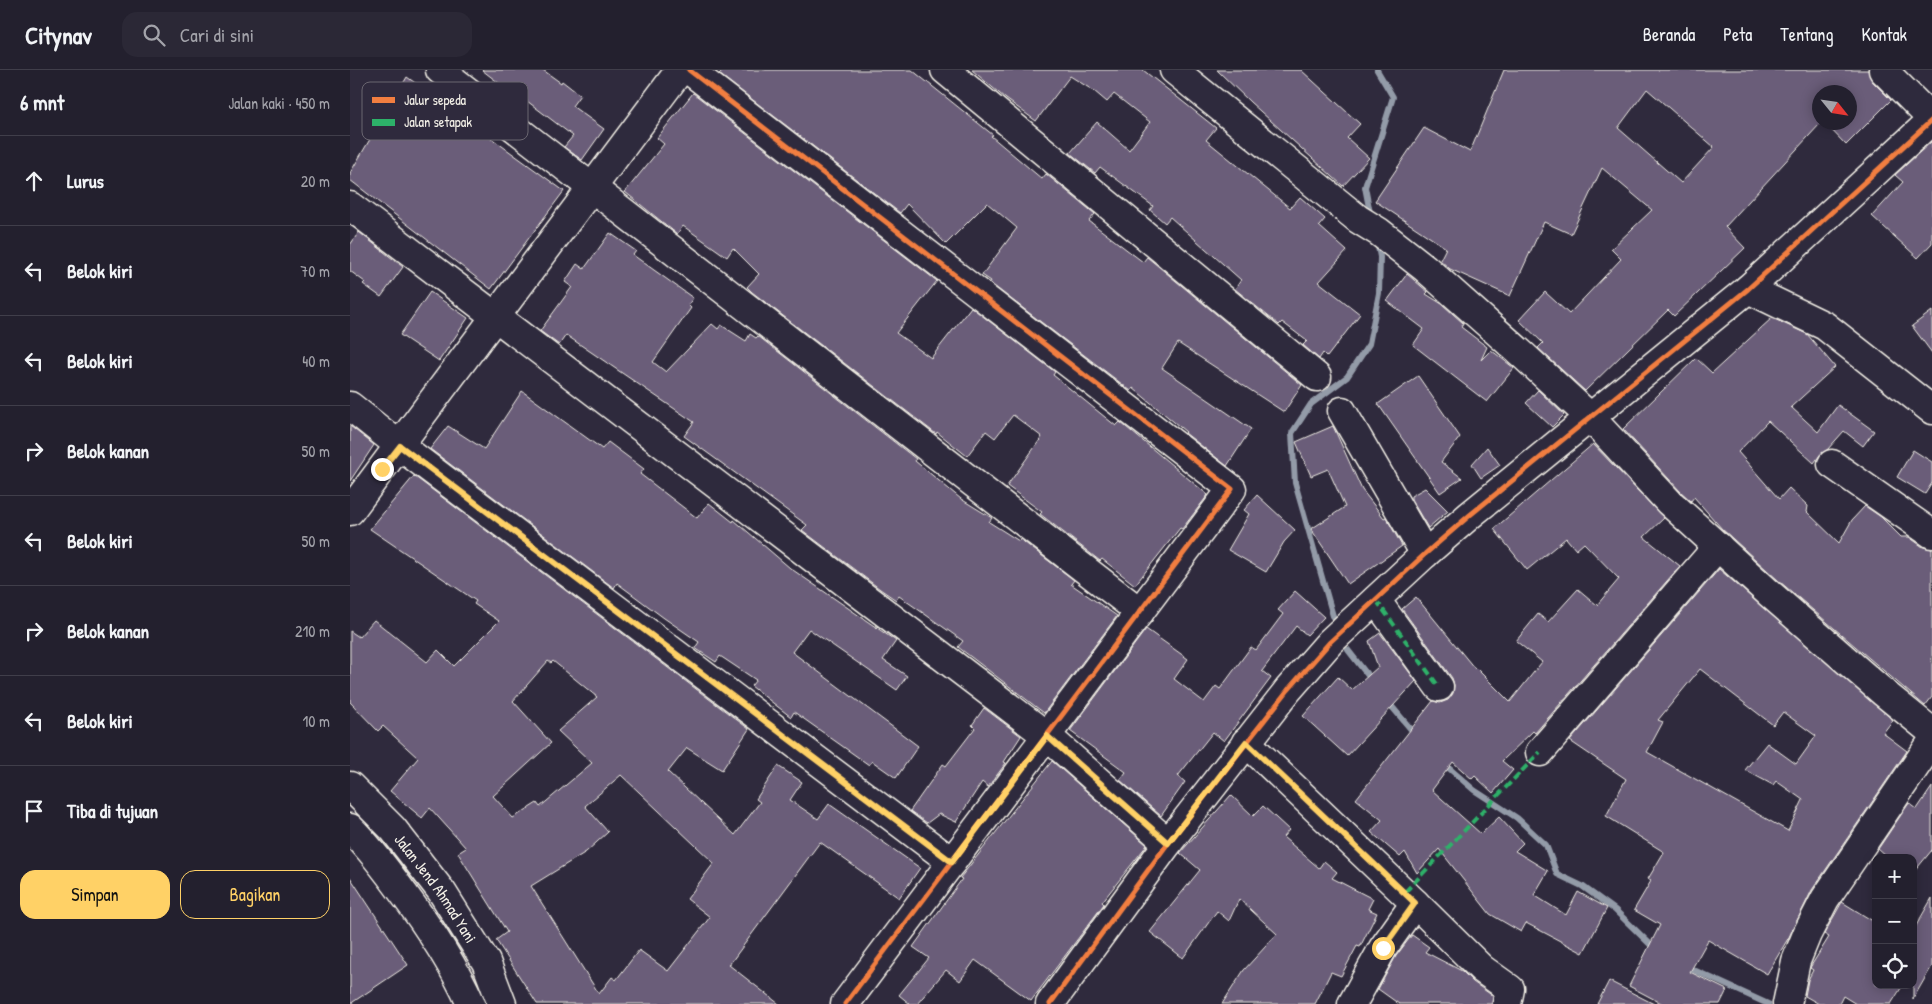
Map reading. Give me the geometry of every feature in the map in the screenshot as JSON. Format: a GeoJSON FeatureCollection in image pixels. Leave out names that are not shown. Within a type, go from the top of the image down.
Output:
{"type":"FeatureCollection","features":[{"type":"Feature","properties":{"kind":"street"},"geometry":{"type":"LineString","coordinates":[[440,70],[455,82]]}},
{"type":"Feature","properties":{"kind":"street"},"geometry":{"type":"LineString","coordinates":[[350,511],[680,70]]}},
{"type":"Feature","properties":{"kind":"street"},"geometry":{"type":"LineString","coordinates":[[689,70],[1232,489],[845,1004]]}},
{"type":"Feature","properties":{"kind":"street"},"geometry":{"type":"LineString","coordinates":[[945,70],[1317,377]]}},
{"type":"Feature","properties":{"kind":"street"},"geometry":{"type":"LineString","coordinates":[[1174,70],[1425,268],[1591,418],[1669,502],[1869,681],[1932,732]]}},
{"type":"Feature","properties":{"kind":"street"},"geometry":{"type":"LineString","coordinates":[[1050,1004],[1168,843],[1246,742],[1330,642],[1425,554],[1748,289],[1932,119],[1883,70]]}},
{"type":"Feature","properties":{"kind":"street"},"geometry":{"type":"LineString","coordinates":[[528,138],[1140,612]]}},
{"type":"Feature","properties":{"kind":"street"},"geometry":{"type":"LineString","coordinates":[[350,206],[1047,736],[1168,843]]}},
{"type":"Feature","properties":{"kind":"street"},"geometry":{"type":"LineString","coordinates":[[1748,289],[1825,326],[1932,410]]}},
{"type":"Feature","properties":{"kind":"street"},"geometry":{"type":"LineString","coordinates":[[350,406],[400,446],[952,862]]}},
{"type":"Feature","properties":{"kind":"street"},"geometry":{"type":"LineString","coordinates":[[1342,411],[1425,554]]}},
{"type":"Feature","properties":{"kind":"street"},"geometry":{"type":"LineString","coordinates":[[1832,464],[1932,534]]}},
{"type":"Feature","properties":{"kind":"street"},"geometry":{"type":"LineString","coordinates":[[1540,752],[1718,546]]}},
{"type":"Feature","properties":{"kind":"street"},"geometry":{"type":"LineString","coordinates":[[1376,600],[1439,687]]}},
{"type":"Feature","properties":{"kind":"street"},"geometry":{"type":"LineString","coordinates":[[1246,742],[1482,969],[1510,990],[1507,1004]]}},
{"type":"Feature","properties":{"kind":"street"},"geometry":{"type":"LineString","coordinates":[[1787,1004],[1796,961],[1825,899],[1932,742]]}},
{"type":"Feature","properties":{"kind":"street","name":"Jalan Jend Ahmad Yani"},"geometry":{"type":"LineString","coordinates":[[350,786],[393,829],[442,892],[486,962],[502,1004]]}},
{"type":"Feature","properties":{"kind":"street","name":"Jalan Jend Ahmad Yani"},"geometry":{"type":"LineString","coordinates":[[350,828],[370,848],[425,921],[461,980],[471,1004]]}},
{"type":"Feature","properties":{"kind":"street"},"geometry":{"type":"LineString","coordinates":[[1352,1004],[1383,948],[1415,903]]}},
{"type":"Feature","properties":{"kind":"building"},"geometry":{"type":"Polygon","coordinates":[[[482,70],[543,70],[561,83],[562,81],[580,95],[572,106],[604,129],[582,160],[564,147],[573,136],[528,102],[528,82],[498,82],[482,70]]]}},
{"type":"Feature","properties":{"kind":"building"},"geometry":{"type":"Polygon","coordinates":[[[723,70],[912,70],[993,135],[991,136],[1042,179],[1046,174],[1095,214],[1089,221],[1143,262],[1147,257],[1302,385],[1284,412],[1178,343],[1162,368],[1251,429],[1227,466],[1133,388],[1131,391],[982,275],[1017,228],[987,203],[946,244],[907,204],[900,213],[719,74],[723,70]]]}},
{"type":"Feature","properties":{"kind":"building"},"geometry":{"type":"Polygon","coordinates":[[[972,70],[1143,70],[1216,128],[1206,140],[1290,208],[1300,197],[1325,219],[1319,226],[1347,251],[1319,282],[1360,314],[1327,357],[1323,353],[1319,359],[1303,345],[1307,341],[1282,322],[1279,325],[1235,289],[1241,280],[1170,217],[1165,223],[1150,210],[1153,206],[1100,167],[1095,173],[1070,153],[1097,122],[1129,150],[1150,122],[1114,94],[1107,102],[1094,91],[1070,76],[1036,121],[972,70]]]}},
{"type":"Feature","properties":{"kind":"building"},"geometry":{"type":"Polygon","coordinates":[[[1217,70],[1301,70],[1360,124],[1347,138],[1369,158],[1343,186],[1217,70]]]}},
{"type":"Feature","properties":{"kind":"building"},"geometry":{"type":"Polygon","coordinates":[[[1504,70],[1868,70],[1872,81],[1891,100],[1846,145],[1832,130],[1857,130],[1857,85],[1812,85],[1812,130],[1814,130],[1725,227],[1745,248],[1674,316],[1668,310],[1585,391],[1538,348],[1543,343],[1519,320],[1545,292],[1569,314],[1621,259],[1611,249],[1652,210],[1602,168],[1571,234],[1544,222],[1510,296],[1450,269],[1440,260],[1446,248],[1375,201],[1424,128],[1470,152],[1504,70]],[[1647,89],[1618,128],[1681,183],[1714,147],[1647,89]]]}},
{"type":"Feature","properties":{"kind":"building"},"geometry":{"type":"Polygon","coordinates":[[[407,77],[414,82],[404,82],[407,77]]]}},
{"type":"Feature","properties":{"kind":"building"},"geometry":{"type":"Polygon","coordinates":[[[693,93],[937,281],[896,333],[931,358],[971,307],[1055,372],[1053,375],[1116,426],[1120,422],[1208,495],[1135,585],[1102,559],[1100,561],[1040,514],[1042,512],[1007,486],[1042,437],[1013,415],[995,438],[986,431],[967,456],[752,292],[747,287],[759,274],[733,248],[727,257],[683,226],[677,234],[625,192],[664,144],[657,138],[693,93]]]}},
{"type":"Feature","properties":{"kind":"building"},"geometry":{"type":"Polygon","coordinates":[[[370,140],[494,140],[564,191],[491,289],[350,180],[350,173],[370,140]]]}},
{"type":"Feature","properties":{"kind":"building"},"geometry":{"type":"Polygon","coordinates":[[[1932,141],[1932,243],[1918,258],[1872,216],[1903,182],[1895,175],[1932,141]]]}},
{"type":"Feature","properties":{"kind":"building"},"geometry":{"type":"Polygon","coordinates":[[[359,232],[403,267],[381,297],[363,284],[365,282],[350,271],[350,245],[359,232]]]}},
{"type":"Feature","properties":{"kind":"building"},"geometry":{"type":"Polygon","coordinates":[[[610,233],[636,251],[633,255],[693,298],[688,305],[691,308],[653,362],[666,372],[712,324],[718,329],[721,325],[746,341],[750,334],[756,338],[758,336],[916,459],[915,461],[961,499],[992,518],[989,522],[1019,541],[1020,539],[1074,580],[1071,584],[1117,616],[1044,713],[958,647],[963,641],[899,596],[896,600],[880,589],[802,530],[807,525],[684,436],[694,422],[566,335],[559,345],[540,331],[572,287],[565,282],[577,264],[584,269],[610,233]]]}},
{"type":"Feature","properties":{"kind":"building"},"geometry":{"type":"Polygon","coordinates":[[[1407,274],[1428,292],[1426,294],[1442,304],[1463,323],[1461,327],[1487,347],[1481,360],[1491,350],[1514,368],[1487,402],[1413,345],[1424,329],[1387,301],[1407,274]]]}},
{"type":"Feature","properties":{"kind":"building"},"geometry":{"type":"Polygon","coordinates":[[[430,292],[468,318],[439,361],[400,335],[430,292]]]}},
{"type":"Feature","properties":{"kind":"building"},"geometry":{"type":"Polygon","coordinates":[[[1932,311],[1932,353],[1912,326],[1932,311]]]}},
{"type":"Feature","properties":{"kind":"building"},"geometry":{"type":"Polygon","coordinates":[[[1772,318],[1807,334],[1835,367],[1791,407],[1818,432],[1838,405],[1874,431],[1863,446],[1844,431],[1814,463],[1768,421],[1738,452],[1779,499],[1789,488],[1808,506],[1807,512],[1839,543],[1852,520],[1865,506],[1881,517],[1901,537],[1909,537],[1923,547],[1932,549],[1932,697],[1925,706],[1779,581],[1722,529],[1694,497],[1691,501],[1680,491],[1623,429],[1696,358],[1712,373],[1772,318]]]}},
{"type":"Feature","properties":{"kind":"building"},"geometry":{"type":"Polygon","coordinates":[[[1418,376],[1460,437],[1441,462],[1462,478],[1440,493],[1378,404],[1418,376]]]}},
{"type":"Feature","properties":{"kind":"building"},"geometry":{"type":"Polygon","coordinates":[[[1538,390],[1564,415],[1552,427],[1526,403],[1538,390]]]}},
{"type":"Feature","properties":{"kind":"building"},"geometry":{"type":"Polygon","coordinates":[[[522,391],[602,449],[608,442],[644,469],[640,474],[697,518],[709,503],[733,522],[734,520],[790,568],[896,641],[883,660],[907,676],[897,690],[809,629],[792,652],[918,746],[896,778],[872,761],[869,765],[794,712],[791,717],[751,686],[756,680],[720,656],[716,662],[695,648],[699,642],[617,583],[614,588],[430,449],[448,426],[484,449],[522,391]]]}},
{"type":"Feature","properties":{"kind":"building"},"geometry":{"type":"Polygon","coordinates":[[[350,426],[374,445],[350,481],[350,426]]]}},
{"type":"Feature","properties":{"kind":"building"},"geometry":{"type":"Polygon","coordinates":[[[1333,426],[1362,490],[1384,518],[1386,517],[1402,546],[1348,584],[1311,529],[1345,507],[1328,469],[1311,476],[1296,442],[1333,426]]]}},
{"type":"Feature","properties":{"kind":"building"},"geometry":{"type":"Polygon","coordinates":[[[1593,444],[1664,518],[1644,537],[1680,566],[1535,733],[1533,731],[1502,761],[1513,770],[1493,793],[1475,776],[1472,779],[1453,762],[1432,790],[1481,834],[1499,817],[1523,843],[1515,851],[1548,871],[1534,895],[1566,915],[1578,892],[1607,908],[1583,953],[1526,923],[1521,932],[1490,914],[1439,849],[1417,873],[1405,852],[1400,857],[1371,832],[1382,820],[1356,799],[1433,701],[1440,703],[1448,700],[1453,693],[1454,685],[1452,678],[1402,609],[1416,597],[1475,669],[1510,702],[1542,662],[1516,641],[1538,614],[1548,622],[1578,589],[1597,605],[1619,579],[1584,543],[1576,550],[1566,538],[1527,570],[1494,529],[1593,444]]]}},
{"type":"Feature","properties":{"kind":"building"},"geometry":{"type":"Polygon","coordinates":[[[1487,447],[1500,465],[1481,478],[1472,464],[1487,447]]]}},
{"type":"Feature","properties":{"kind":"building"},"geometry":{"type":"Polygon","coordinates":[[[1913,450],[1932,462],[1932,483],[1925,494],[1897,477],[1913,450]]]}},
{"type":"Feature","properties":{"kind":"building"},"geometry":{"type":"Polygon","coordinates":[[[414,476],[749,729],[722,770],[687,748],[668,772],[735,835],[760,802],[756,799],[778,766],[802,782],[790,800],[818,819],[829,804],[920,868],[899,898],[820,842],[729,965],[779,1004],[537,1004],[496,940],[507,932],[458,853],[466,848],[430,808],[422,818],[390,791],[418,758],[383,726],[378,731],[350,702],[350,631],[359,637],[374,620],[427,662],[438,650],[454,666],[499,621],[474,604],[476,601],[370,529],[414,476]],[[548,661],[513,701],[551,743],[493,796],[513,818],[537,803],[540,807],[592,763],[558,731],[597,697],[553,661],[551,663],[548,661]],[[621,775],[585,806],[608,832],[586,852],[531,886],[599,994],[612,977],[616,980],[639,950],[668,971],[710,917],[687,899],[714,863],[621,775]]]}},
{"type":"Feature","properties":{"kind":"building"},"geometry":{"type":"Polygon","coordinates":[[[1425,488],[1448,511],[1428,528],[1411,499],[1411,496],[1425,488]]]}},
{"type":"Feature","properties":{"kind":"building"},"geometry":{"type":"Polygon","coordinates":[[[1257,495],[1295,530],[1284,542],[1266,572],[1228,550],[1249,514],[1244,510],[1257,495]]]}},
{"type":"Feature","properties":{"kind":"building"},"geometry":{"type":"Polygon","coordinates":[[[1719,569],[1893,720],[1883,733],[1907,751],[1812,890],[1789,937],[1767,974],[1708,940],[1690,972],[1727,990],[1720,1004],[1663,1004],[1629,986],[1660,925],[1634,910],[1651,881],[1648,879],[1664,852],[1606,816],[1626,779],[1570,741],[1719,569]],[[1700,669],[1658,720],[1663,722],[1647,752],[1788,831],[1803,800],[1776,781],[1773,785],[1745,770],[1767,743],[1796,764],[1816,736],[1783,712],[1773,725],[1700,669]]]}},
{"type":"Feature","properties":{"kind":"building"},"geometry":{"type":"Polygon","coordinates":[[[1295,591],[1324,617],[1307,635],[1296,626],[1262,671],[1271,678],[1224,741],[1213,732],[1178,776],[1185,782],[1161,816],[1120,780],[1126,772],[1070,731],[1146,629],[1188,659],[1174,679],[1204,702],[1216,686],[1220,689],[1251,647],[1256,650],[1283,614],[1278,610],[1295,591]]]}},
{"type":"Feature","properties":{"kind":"building"},"geometry":{"type":"Polygon","coordinates":[[[1380,633],[1416,681],[1347,756],[1303,716],[1338,677],[1352,690],[1378,667],[1369,641],[1380,633]]]}},
{"type":"Feature","properties":{"kind":"building"},"geometry":{"type":"Polygon","coordinates":[[[984,708],[1021,736],[1004,762],[1006,763],[988,787],[982,782],[956,822],[939,814],[927,823],[910,811],[943,764],[946,766],[975,728],[972,725],[984,708]]]}},
{"type":"Feature","properties":{"kind":"building"},"geometry":{"type":"Polygon","coordinates":[[[1052,761],[1147,845],[1102,902],[1104,904],[1031,1001],[975,960],[960,981],[946,970],[917,1004],[910,1004],[899,995],[929,958],[913,947],[962,879],[960,878],[1052,761]]]}},
{"type":"Feature","properties":{"kind":"building"},"geometry":{"type":"Polygon","coordinates":[[[1932,787],[1932,850],[1917,868],[1917,854],[1884,854],[1878,849],[1909,803],[1917,809],[1932,787]]]}},
{"type":"Feature","properties":{"kind":"building"},"geometry":{"type":"Polygon","coordinates":[[[1231,795],[1253,816],[1263,806],[1289,830],[1283,837],[1319,868],[1324,861],[1337,872],[1332,878],[1373,899],[1368,909],[1377,913],[1360,947],[1357,946],[1341,976],[1331,972],[1315,1004],[1222,1004],[1244,970],[1277,934],[1239,899],[1229,921],[1217,911],[1183,958],[1150,932],[1200,870],[1180,853],[1231,795]]]}},
{"type":"Feature","properties":{"kind":"building"},"geometry":{"type":"Polygon","coordinates":[[[350,877],[408,965],[350,1004],[350,877]]]}},
{"type":"Feature","properties":{"kind":"building"},"geometry":{"type":"Polygon","coordinates":[[[1932,898],[1932,966],[1913,999],[1913,989],[1917,989],[1917,924],[1932,898]]]}},
{"type":"Feature","properties":{"kind":"building"},"geometry":{"type":"Polygon","coordinates":[[[1842,902],[1872,921],[1872,989],[1900,989],[1891,1004],[1856,1004],[1843,996],[1839,1004],[1819,1004],[1805,996],[1808,980],[1813,970],[1810,968],[1829,937],[1824,934],[1842,902]]]}},
{"type":"Feature","properties":{"kind":"building"},"geometry":{"type":"Polygon","coordinates":[[[1412,935],[1429,947],[1425,952],[1462,971],[1473,982],[1493,996],[1492,1004],[1399,1004],[1378,989],[1396,956],[1412,935]]]}},
{"type":"Feature","properties":{"kind":"building"},"geometry":{"type":"Polygon","coordinates":[[[1609,981],[1654,1004],[1597,1004],[1609,981]]]}},
{"type":"Feature","properties":{"kind":"waterway"},"geometry":{"type":"LineString","coordinates":[[1371,218],[1365,187],[1393,97],[1377,70]]}},
{"type":"Feature","properties":{"kind":"waterway"},"geometry":{"type":"LineString","coordinates":[[1333,616],[1295,483],[1292,433],[1311,404],[1347,377],[1369,344],[1379,293],[1380,257],[1377,242]]}},
{"type":"Feature","properties":{"kind":"waterway"},"geometry":{"type":"LineString","coordinates":[[1348,650],[1373,682]]}},
{"type":"Feature","properties":{"kind":"waterway"},"geometry":{"type":"LineString","coordinates":[[1388,702],[1415,734]]}},
{"type":"Feature","properties":{"kind":"waterway"},"geometry":{"type":"LineString","coordinates":[[1443,763],[1474,790],[1517,818],[1546,845],[1557,874],[1582,886],[1615,910],[1655,949]]}},
{"type":"Feature","properties":{"kind":"waterway"},"geometry":{"type":"LineString","coordinates":[[1685,966],[1768,1004]]}},
{"type":"Feature","properties":{"kind":"marked path"},"geometry":{"type":"LineString","coordinates":[[1376,600],[1439,687]]}},
{"type":"Feature","properties":{"kind":"marked path"},"geometry":{"type":"LineString","coordinates":[[1405,892],[1540,752]]}},
{"type":"Feature","properties":{"kind":"cycle path"},"geometry":{"type":"LineString","coordinates":[[689,70],[1232,489],[845,1004]]}},
{"type":"Feature","properties":{"kind":"cycle path"},"geometry":{"type":"LineString","coordinates":[[1050,1004],[1168,843],[1288,690],[1330,642],[1470,515],[1748,289],[1932,120]]}},
{"type":"Feature","properties":{"kind":"route"},"geometry":{"type":"LineString","coordinates":[[382,469],[400,446],[952,862],[1047,736],[1168,843],[1246,742],[1415,903],[1383,948]]}}]}
